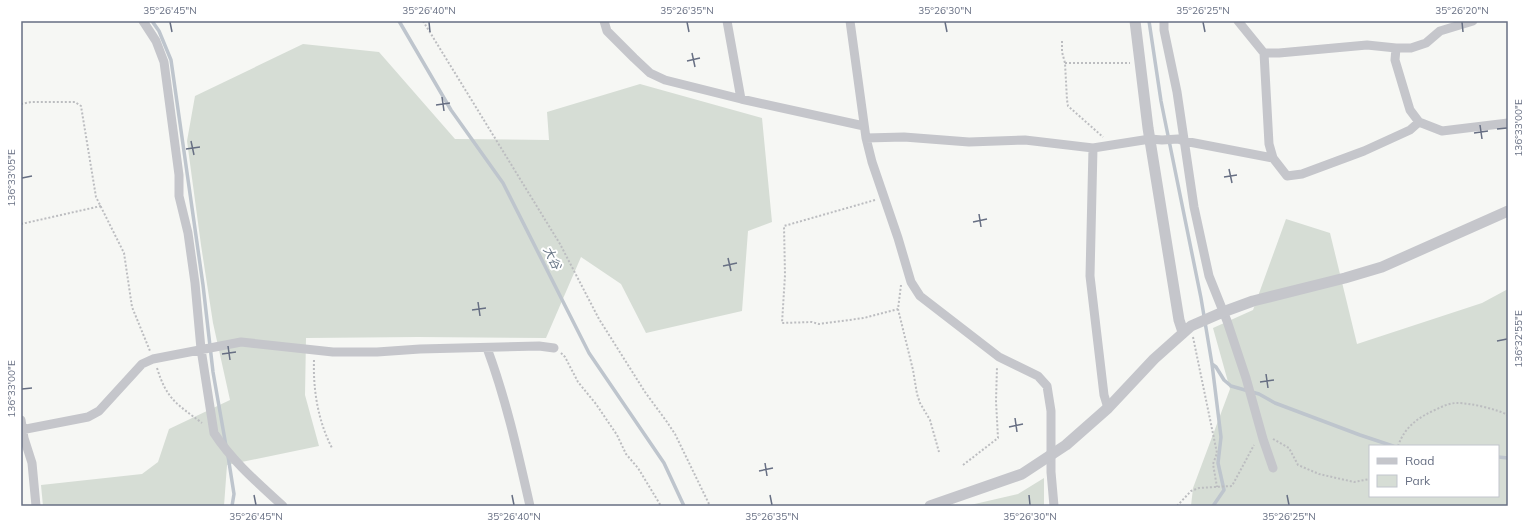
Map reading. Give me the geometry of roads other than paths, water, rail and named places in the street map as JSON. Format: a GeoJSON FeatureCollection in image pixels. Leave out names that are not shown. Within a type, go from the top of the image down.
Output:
{"type":"FeatureCollection","features":[{"type":"Feature","properties":{"kind":"street"},"geometry":{"type":"LineString","coordinates":[[143,21],[156,41],[164,62],[179,175],[180,196],[188,233],[195,283],[201,349],[214,430],[221,444],[252,478],[283,506]]}},
{"type":"Feature","properties":{"kind":"street"},"geometry":{"type":"LineString","coordinates":[[604,21],[607,31],[650,73],[665,80],[741,99],[864,126]]}},
{"type":"Feature","properties":{"kind":"street"},"geometry":{"type":"LineString","coordinates":[[727,21],[741,99]]}},
{"type":"Feature","properties":{"kind":"street"},"geometry":{"type":"LineString","coordinates":[[850,21],[866,138],[883,198],[898,238],[911,282],[920,296],[999,357],[1038,376],[1047,386],[1051,411],[1051,472],[1054,506]]}},
{"type":"Feature","properties":{"kind":"street"},"geometry":{"type":"LineString","coordinates":[[1135,21],[1150,139],[1179,320],[1187,329]]}},
{"type":"Feature","properties":{"kind":"street"},"geometry":{"type":"LineString","coordinates":[[1164,21],[1164,30],[1177,92],[1194,207],[1209,276],[1246,378],[1263,439],[1273,468]]}},
{"type":"Feature","properties":{"kind":"street"},"geometry":{"type":"LineString","coordinates":[[1238,21],[1264,53],[1269,144],[1273,158],[1287,176],[1302,174],[1364,151],[1410,130],[1419,122]]}},
{"type":"Feature","properties":{"kind":"street"},"geometry":{"type":"LineString","coordinates":[[1264,53],[1367,45],[1411,48],[1426,42],[1440,31],[1473,21]]}},
{"type":"Feature","properties":{"kind":"street"},"geometry":{"type":"LineString","coordinates":[[1396,48],[1395,60],[1410,110],[1419,122],[1442,131],[1508,123]]}},
{"type":"Feature","properties":{"kind":"street"},"geometry":{"type":"LineString","coordinates":[[866,138],[904,137],[969,142],[1025,140],[1093,148],[1150,139],[1178,139],[1273,158]]}},
{"type":"Feature","properties":{"kind":"street"},"geometry":{"type":"LineString","coordinates":[[1093,148],[1090,276],[1104,396],[1108,408]]}},
{"type":"Feature","properties":{"kind":"street"},"geometry":{"type":"LineString","coordinates":[[930,506],[1022,474],[1066,445],[1108,408],[1154,359],[1187,329],[1223,312],[1253,301],[1345,278],[1382,267],[1508,211]]}},
{"type":"Feature","properties":{"kind":"street"},"geometry":{"type":"LineString","coordinates":[[22,430],[88,417],[99,411],[142,364],[154,359],[241,342],[333,352],[377,352],[420,349],[539,346],[554,348]]}},
{"type":"Feature","properties":{"kind":"street"},"geometry":{"type":"LineString","coordinates":[[487,348],[520,459],[530,506]]}},
{"type":"Feature","properties":{"kind":"street"},"geometry":{"type":"LineString","coordinates":[[21,420],[22,430],[32,463],[36,506]]}},
{"type":"Feature","properties":{"kind":"waterway"},"geometry":{"type":"LineString","coordinates":[[152,21],[159,31],[171,60],[203,285],[213,372],[226,446]]}},
{"type":"Feature","properties":{"kind":"waterway","name":"大谷"},"geometry":{"type":"LineString","coordinates":[[399,21],[451,110],[503,183],[589,353],[664,463],[684,506]]}},
{"type":"Feature","properties":{"kind":"waterway"},"geometry":{"type":"LineString","coordinates":[[1149,21],[1161,101],[1201,298],[1212,364],[1221,437],[1218,463],[1224,490],[1213,506]]}},
{"type":"Feature","properties":{"kind":"waterway"},"geometry":{"type":"LineString","coordinates":[[1212,364],[1216,367],[1224,380],[1231,386],[1259,394],[1275,403],[1390,445]]}},
{"type":"Feature","properties":{"kind":"waterway"},"geometry":{"type":"LineString","coordinates":[[228,456],[234,494],[232,506]]}},
{"type":"Feature","properties":{"kind":"waterway"},"geometry":{"type":"LineString","coordinates":[[1499,457],[1508,458]]}}]}
